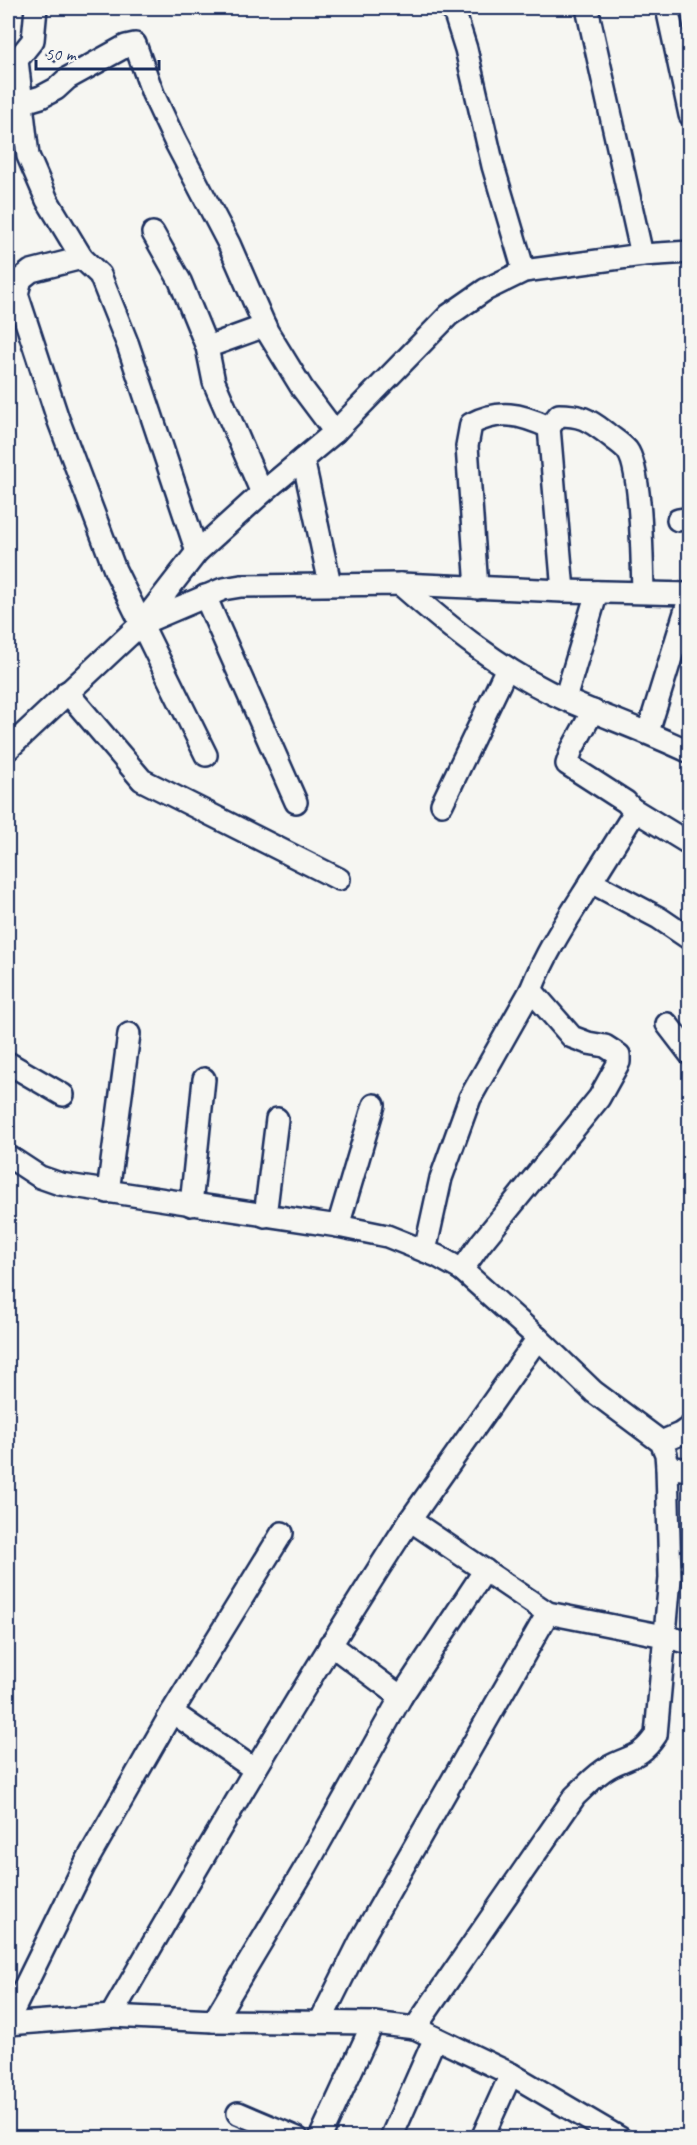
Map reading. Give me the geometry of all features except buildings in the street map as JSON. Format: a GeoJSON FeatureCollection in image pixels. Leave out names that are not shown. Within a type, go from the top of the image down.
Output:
{"type":"FeatureCollection","features":[{"type":"Feature","properties":{"kind":"street"},"geometry":{"type":"LineString","coordinates":[[36,8],[33,40],[17,60],[28,156],[47,200],[82,258],[100,275],[128,345],[197,552]]}},
{"type":"Feature","properties":{"kind":"street"},"geometry":{"type":"LineString","coordinates":[[450,8],[454,11],[466,49],[493,166],[524,271]]}},
{"type":"Feature","properties":{"kind":"street"},"geometry":{"type":"LineString","coordinates":[[587,8],[642,255]]}},
{"type":"Feature","properties":{"kind":"street"},"geometry":{"type":"LineString","coordinates":[[667,8],[690,116]]}},
{"type":"Feature","properties":{"kind":"street"},"geometry":{"type":"LineString","coordinates":[[21,103],[41,97],[56,89],[68,78],[126,46],[135,44],[153,94],[229,244],[265,326],[302,388],[335,432]]}},
{"type":"Feature","properties":{"kind":"street"},"geometry":{"type":"LineString","coordinates":[[153,232],[180,281],[207,347],[214,382],[262,493]]}},
{"type":"Feature","properties":{"kind":"street"},"geometry":{"type":"LineString","coordinates":[[8,749],[142,623],[197,552],[262,493],[335,432],[449,315],[486,290],[524,271],[642,255],[690,252]]}},
{"type":"Feature","properties":{"kind":"street"},"geometry":{"type":"LineString","coordinates":[[82,258],[31,271],[21,279],[17,294],[58,419],[115,570],[206,755]]}},
{"type":"Feature","properties":{"kind":"street"},"geometry":{"type":"LineString","coordinates":[[207,347],[265,326]]}},
{"type":"Feature","properties":{"kind":"street"},"geometry":{"type":"LineString","coordinates":[[477,588],[467,447],[471,424],[487,416],[509,414],[527,417],[549,427]]}},
{"type":"Feature","properties":{"kind":"street"},"geometry":{"type":"LineString","coordinates":[[563,591],[549,427],[559,415],[577,415],[597,426],[628,450],[636,476],[639,502],[643,592]]}},
{"type":"Feature","properties":{"kind":"street"},"geometry":{"type":"LineString","coordinates":[[303,459],[330,584]]}},
{"type":"Feature","properties":{"kind":"street"},"geometry":{"type":"LineString","coordinates":[[142,623],[223,589],[241,586],[400,584],[690,595],[648,732]]}},
{"type":"Feature","properties":{"kind":"street"},"geometry":{"type":"LineString","coordinates":[[400,584],[449,627],[507,668],[565,699],[648,732],[690,752]]}},
{"type":"Feature","properties":{"kind":"street"},"geometry":{"type":"LineString","coordinates":[[565,699],[597,592]]}},
{"type":"Feature","properties":{"kind":"street"},"geometry":{"type":"LineString","coordinates":[[206,596],[296,802]]}},
{"type":"Feature","properties":{"kind":"street"},"geometry":{"type":"LineString","coordinates":[[442,804],[507,668]]}},
{"type":"Feature","properties":{"kind":"street"},"geometry":{"type":"LineString","coordinates":[[67,692],[142,780],[339,879]]}},
{"type":"Feature","properties":{"kind":"street"},"geometry":{"type":"LineString","coordinates":[[592,711],[572,749],[567,764],[595,781],[631,808],[690,844]]}},
{"type":"Feature","properties":{"kind":"street"},"geometry":{"type":"LineString","coordinates":[[425,1251],[441,1178],[470,1098],[531,990],[538,970],[556,937],[633,815],[631,808]]}},
{"type":"Feature","properties":{"kind":"street"},"geometry":{"type":"LineString","coordinates":[[591,882],[658,918],[690,939]]}},
{"type":"Feature","properties":{"kind":"street"},"geometry":{"type":"LineString","coordinates":[[462,1270],[480,1243],[599,1098],[619,1062],[619,1055],[605,1046],[572,1037],[531,990]]}},
{"type":"Feature","properties":{"kind":"street"},"geometry":{"type":"LineString","coordinates":[[667,1024],[690,1054]]}},
{"type":"Feature","properties":{"kind":"street"},"geometry":{"type":"LineString","coordinates":[[108,1192],[129,1034]]}},
{"type":"Feature","properties":{"kind":"street"},"geometry":{"type":"LineString","coordinates":[[8,1063],[63,1095]]}},
{"type":"Feature","properties":{"kind":"street"},"geometry":{"type":"LineString","coordinates":[[191,1205],[204,1079]]}},
{"type":"Feature","properties":{"kind":"street"},"geometry":{"type":"LineString","coordinates":[[338,1226],[374,1105]]}},
{"type":"Feature","properties":{"kind":"street"},"geometry":{"type":"LineString","coordinates":[[265,1216],[277,1119]]}},
{"type":"Feature","properties":{"kind":"street"},"geometry":{"type":"LineString","coordinates":[[8,1156],[40,1177],[68,1186],[338,1226],[387,1236],[425,1251],[462,1270],[594,1392],[661,1442],[666,1454],[667,1467],[670,1578],[656,1735],[648,1747],[636,1756],[609,1767],[576,1796],[415,2028]]}},
{"type":"Feature","properties":{"kind":"street"},"geometry":{"type":"LineString","coordinates":[[111,2016],[254,1769],[330,1644],[410,1520],[538,1338]]}},
{"type":"Feature","properties":{"kind":"street"},"geometry":{"type":"LineString","coordinates":[[661,1442],[690,1427]]}},
{"type":"Feature","properties":{"kind":"street"},"geometry":{"type":"LineString","coordinates":[[667,1467],[690,1470]]}},
{"type":"Feature","properties":{"kind":"street"},"geometry":{"type":"LineString","coordinates":[[410,1520],[548,1613],[690,1643]]}},
{"type":"Feature","properties":{"kind":"street"},"geometry":{"type":"LineString","coordinates":[[282,1533],[172,1712],[84,1866],[8,2023],[111,2016],[214,2021],[373,2023],[415,2028],[511,2074],[620,2138]]}},
{"type":"Feature","properties":{"kind":"street"},"geometry":{"type":"LineString","coordinates":[[214,2021],[307,1865],[401,1696],[485,1570]]}},
{"type":"Feature","properties":{"kind":"street"},"geometry":{"type":"LineString","coordinates":[[320,2022],[377,1912],[548,1613]]}},
{"type":"Feature","properties":{"kind":"street"},"geometry":{"type":"LineString","coordinates":[[330,1644],[401,1696]]}},
{"type":"Feature","properties":{"kind":"street"},"geometry":{"type":"LineString","coordinates":[[172,1712],[254,1769]]}},
{"type":"Feature","properties":{"kind":"street"},"geometry":{"type":"LineString","coordinates":[[320,2138],[373,2023]]}},
{"type":"Feature","properties":{"kind":"street"},"geometry":{"type":"LineString","coordinates":[[391,2138],[435,2038]]}},
{"type":"Feature","properties":{"kind":"street"},"geometry":{"type":"LineString","coordinates":[[482,2138],[511,2074]]}},
{"type":"Feature","properties":{"kind":"street"},"geometry":{"type":"LineString","coordinates":[[238,2113],[297,2138]]}},
{"type":"Feature","properties":{"kind":"path"},"geometry":{"type":"LineString","coordinates":[[33,40],[66,72],[68,78]]}}]}
